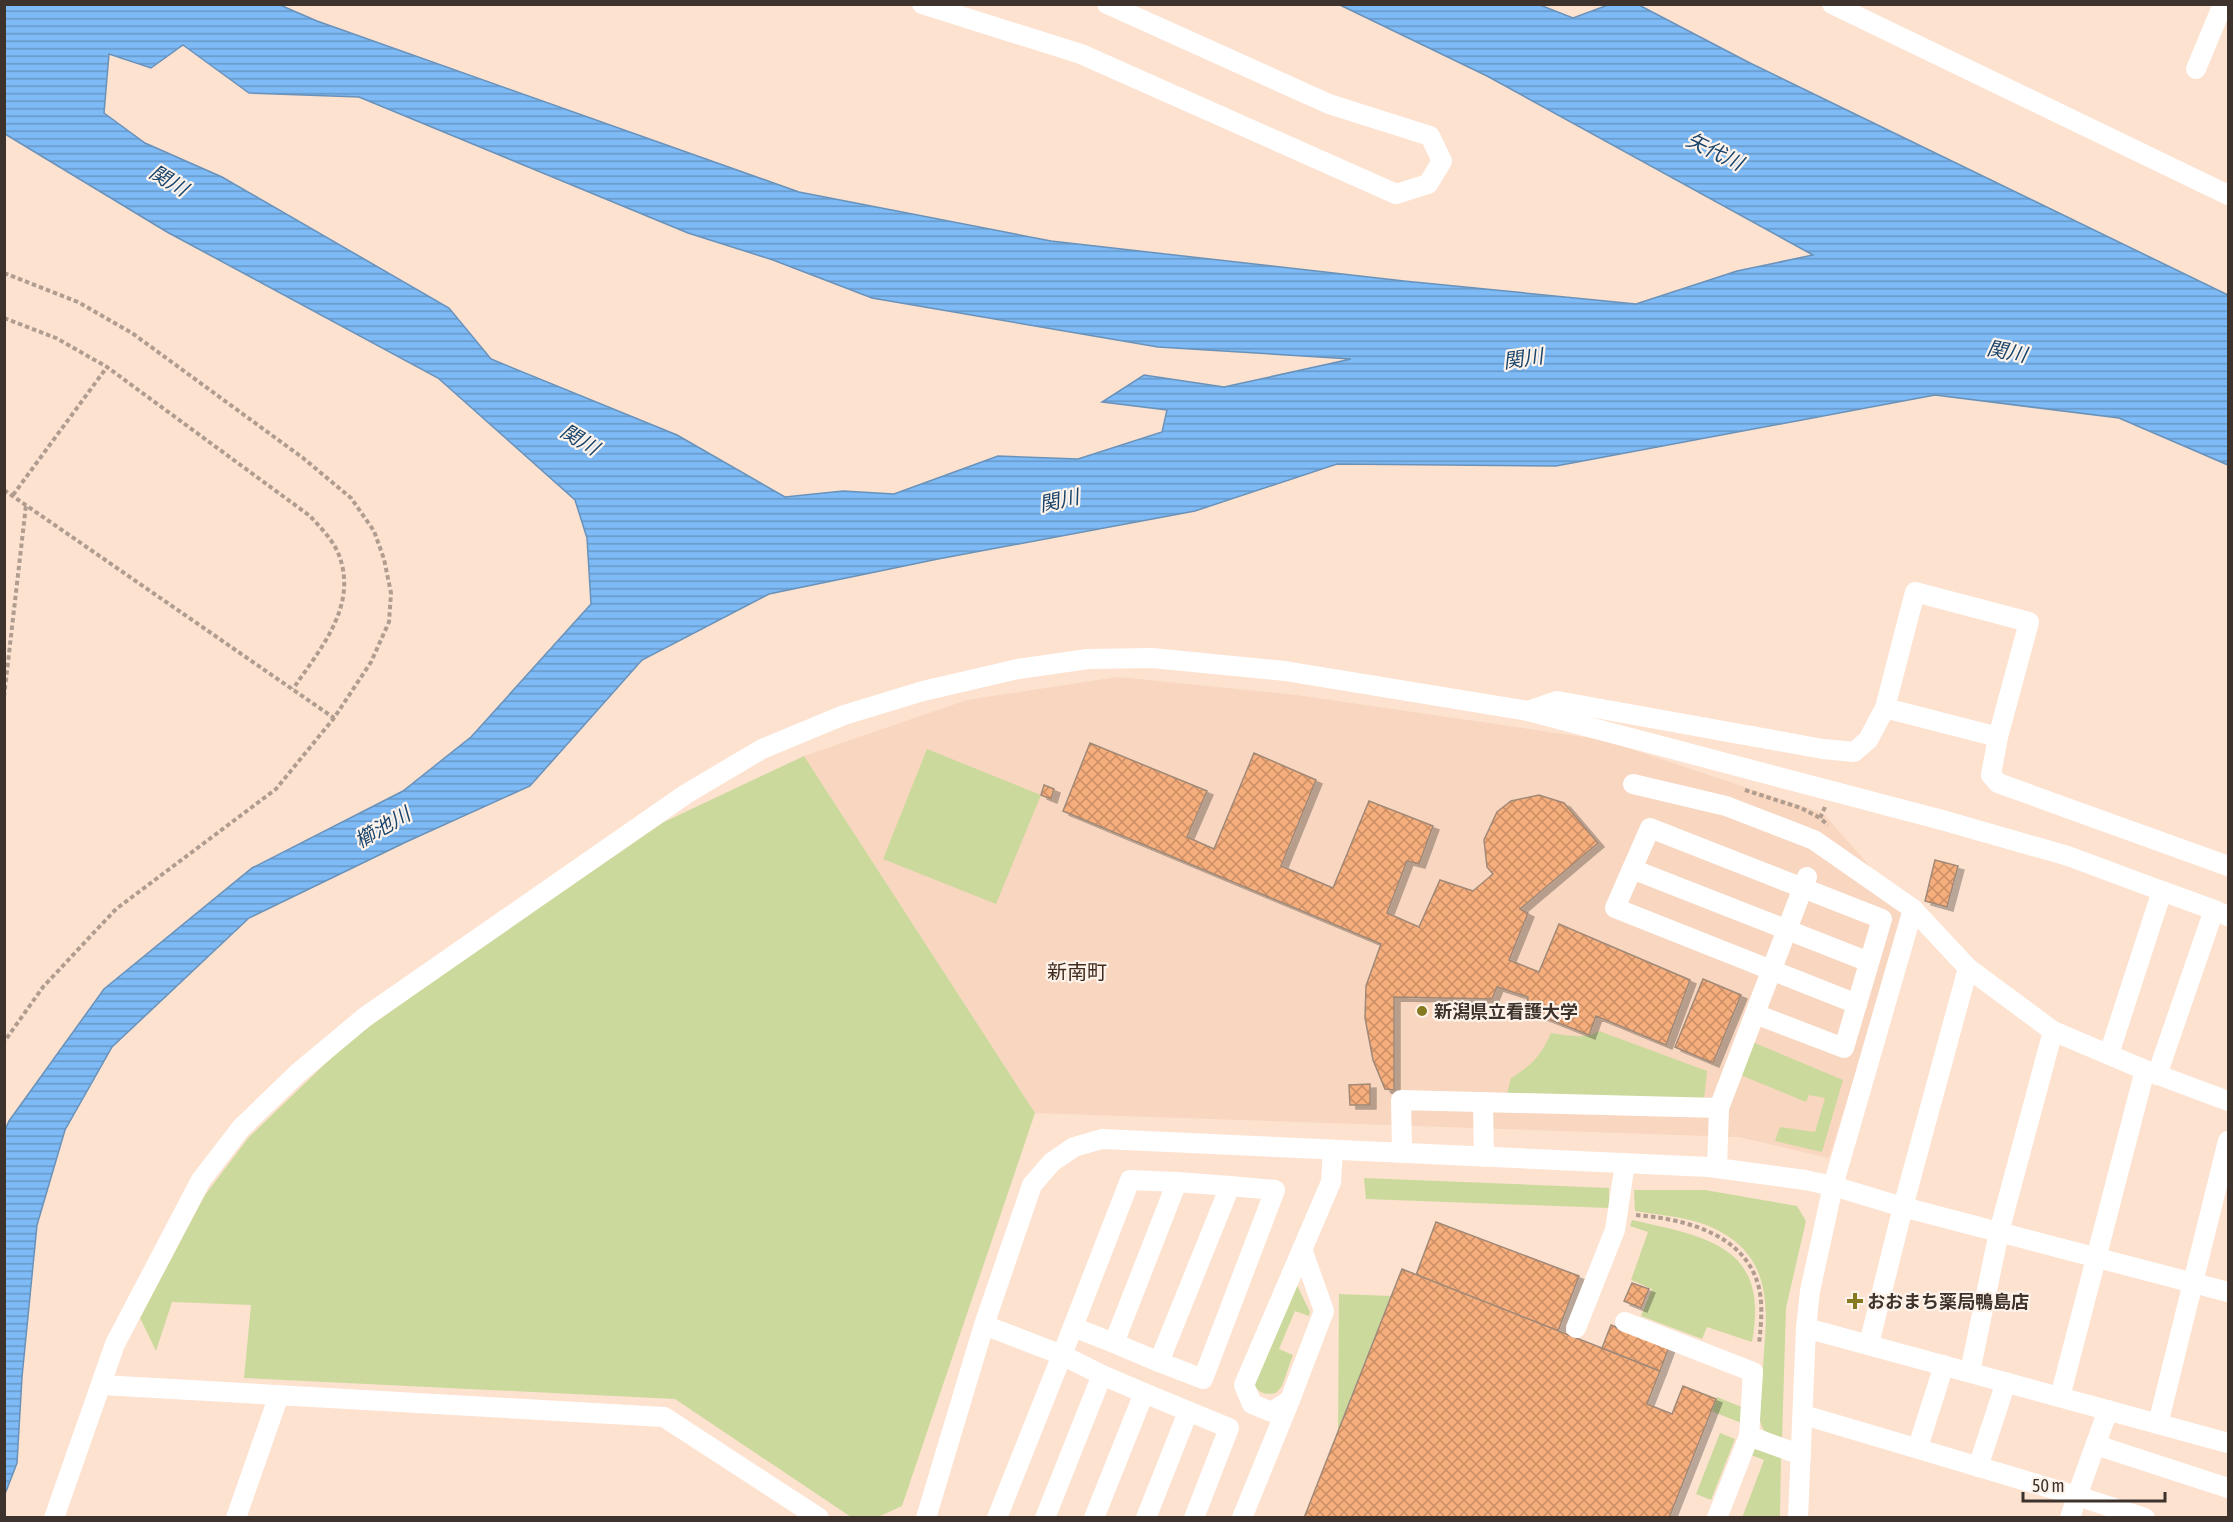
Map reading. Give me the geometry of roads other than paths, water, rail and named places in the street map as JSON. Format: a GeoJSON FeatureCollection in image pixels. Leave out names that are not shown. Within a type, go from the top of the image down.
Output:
{"type":"FeatureCollection","features":[{"type":"Feature","properties":{"kind":"street"},"geometry":{"type":"LineString","coordinates":[[922,4],[1081,54],[1396,194],[1428,184],[1442,161],[1430,136],[1329,104],[1107,4]]}},
{"type":"Feature","properties":{"kind":"street"},"geometry":{"type":"LineString","coordinates":[[1832,4],[2229,195]]}},
{"type":"Feature","properties":{"kind":"street"},"geometry":{"type":"LineString","coordinates":[[2196,69],[2223,4]]}},
{"type":"Feature","properties":{"kind":"street"},"geometry":{"type":"LineString","coordinates":[[1528,711],[1557,701],[1823,749],[1854,752],[1868,740],[1885,708],[1915,592],[2029,622],[1998,737],[1991,775],[1998,783],[2229,866]]}},
{"type":"Feature","properties":{"kind":"street"},"geometry":{"type":"LineString","coordinates":[[54,1518],[115,1344],[201,1180],[241,1128],[298,1073],[375,1010],[686,794],[762,749],[844,715],[923,691],[1018,669],[1088,659],[1152,658],[1285,671],[1528,711],[1832,789],[2068,856],[2222,913],[2151,1072],[2097,1257],[2061,1397]]}},
{"type":"Feature","properties":{"kind":"street"},"geometry":{"type":"LineString","coordinates":[[1885,708],[1998,737]]}},
{"type":"Feature","properties":{"kind":"street"},"geometry":{"type":"LineString","coordinates":[[1633,784],[1726,806],[1814,840],[1914,909],[1968,968],[2053,1031],[2151,1072],[2229,1101]]}},
{"type":"Feature","properties":{"kind":"street"},"geometry":{"type":"LineString","coordinates":[[1755,1014],[1844,1048],[1857,1004],[1869,962],[1882,919],[1805,882],[1650,828],[1615,908],[1857,1004]]}},
{"type":"Feature","properties":{"kind":"street"},"geometry":{"type":"LineString","coordinates":[[1632,869],[1869,962]]}},
{"type":"Feature","properties":{"kind":"street"},"geometry":{"type":"LineString","coordinates":[[1717,1168],[1719,1108],[1805,882]]}},
{"type":"Feature","properties":{"kind":"street"},"geometry":{"type":"LineString","coordinates":[[2109,1054],[2162,891]]}},
{"type":"Feature","properties":{"kind":"street"},"geometry":{"type":"LineString","coordinates":[[1798,1518],[1806,1328],[1810,1291],[1833,1186],[1914,909]]}},
{"type":"Feature","properties":{"kind":"street"},"geometry":{"type":"LineString","coordinates":[[1869,1344],[1903,1207],[1968,968]]}},
{"type":"Feature","properties":{"kind":"street"},"geometry":{"type":"LineString","coordinates":[[1970,1372],[1999,1232],[2053,1031]]}},
{"type":"Feature","properties":{"kind":"street"},"geometry":{"type":"LineString","coordinates":[[1402,1153],[1401,1100],[1719,1108]]}},
{"type":"Feature","properties":{"kind":"street"},"geometry":{"type":"LineString","coordinates":[[1483,1102],[1484,1157]]}},
{"type":"Feature","properties":{"kind":"street"},"geometry":{"type":"LineString","coordinates":[[926,1518],[984,1324],[1032,1185],[1052,1162],[1074,1147],[1102,1139],[1717,1168],[1833,1186],[1903,1207],[2229,1292]]}},
{"type":"Feature","properties":{"kind":"street"},"geometry":{"type":"LineString","coordinates":[[2158,1424],[2229,1141]]}},
{"type":"Feature","properties":{"kind":"street"},"geometry":{"type":"LineString","coordinates":[[1290,1400],[1272,1412],[1252,1404],[1244,1385],[1330,1182],[1333,1150]]}},
{"type":"Feature","properties":{"kind":"street"},"geometry":{"type":"LineString","coordinates":[[1576,1328],[1615,1230],[1625,1163]]}},
{"type":"Feature","properties":{"kind":"street"},"geometry":{"type":"LineString","coordinates":[[996,1518],[1130,1180],[1275,1190],[1203,1379],[1073,1327]]}},
{"type":"Feature","properties":{"kind":"street"},"geometry":{"type":"LineString","coordinates":[[1114,1343],[1177,1182]]}},
{"type":"Feature","properties":{"kind":"street"},"geometry":{"type":"LineString","coordinates":[[1159,1362],[1230,1186]]}},
{"type":"Feature","properties":{"kind":"street"},"geometry":{"type":"LineString","coordinates":[[1242,1518],[1324,1311],[1302,1250]]}},
{"type":"Feature","properties":{"kind":"street"},"geometry":{"type":"LineString","coordinates":[[1625,1322],[1753,1372],[1749,1436],[1717,1518]]}},
{"type":"Feature","properties":{"kind":"street"},"geometry":{"type":"LineString","coordinates":[[984,1324],[1062,1355],[1102,1375],[1229,1428],[1194,1518]]}},
{"type":"Feature","properties":{"kind":"street"},"geometry":{"type":"LineString","coordinates":[[1806,1328],[2229,1443]]}},
{"type":"Feature","properties":{"kind":"street"},"geometry":{"type":"LineString","coordinates":[[1917,1447],[1944,1365]]}},
{"type":"Feature","properties":{"kind":"street"},"geometry":{"type":"LineString","coordinates":[[1045,1518],[1102,1375]]}},
{"type":"Feature","properties":{"kind":"street"},"geometry":{"type":"LineString","coordinates":[[1978,1467],[2006,1382]]}},
{"type":"Feature","properties":{"kind":"street"},"geometry":{"type":"LineString","coordinates":[[102,1385],[663,1417],[819,1518]]}},
{"type":"Feature","properties":{"kind":"street"},"geometry":{"type":"LineString","coordinates":[[1094,1518],[1144,1393]]}},
{"type":"Feature","properties":{"kind":"street"},"geometry":{"type":"LineString","coordinates":[[236,1518],[279,1395]]}},
{"type":"Feature","properties":{"kind":"street"},"geometry":{"type":"LineString","coordinates":[[2070,1518],[2108,1410]]}},
{"type":"Feature","properties":{"kind":"street"},"geometry":{"type":"LineString","coordinates":[[1146,1518],[1188,1412]]}},
{"type":"Feature","properties":{"kind":"street"},"geometry":{"type":"LineString","coordinates":[[1803,1415],[1917,1447],[2145,1518]]}},
{"type":"Feature","properties":{"kind":"street"},"geometry":{"type":"LineString","coordinates":[[1749,1436],[1801,1455]]}},
{"type":"Feature","properties":{"kind":"street"},"geometry":{"type":"LineString","coordinates":[[2096,1445],[2229,1488]]}},
{"type":"Feature","properties":{"kind":"water"},"geometry":{"type":"Polygon","coordinates":[[[5,4],[280,5],[317,21],[799,192],[1051,241],[1404,281],[1636,304],[1737,271],[1813,255],[1487,76],[1340,5],[1540,5],[1573,18],[1608,5],[1639,5],[1748,62],[2228,295],[2228,465],[2119,418],[1935,395],[1556,466],[1337,464],[1195,511],[938,559],[769,594],[642,660],[530,786],[406,842],[249,918],[112,1047],[65,1130],[37,1225],[22,1377],[17,1463],[5,1494],[4,1132],[9,1121],[104,989],[252,868],[403,791],[471,737],[591,604],[587,538],[575,500],[438,378],[167,232],[5,134],[5,4]],[[183,45],[151,68],[109,54],[104,113],[145,143],[222,177],[449,308],[491,359],[677,435],[785,497],[843,491],[894,494],[998,456],[1078,459],[1162,432],[1167,410],[1102,402],[1144,375],[1224,387],[1351,359],[1158,347],[872,298],[773,260],[688,233],[359,97],[249,93],[183,45]]]}},
{"type":"Feature","properties":{"kind":"place","name":"新潟県立看護大学"},"geometry":{"type":"Point","coordinates":[1422,1011]}},
{"type":"Feature","properties":{"kind":"place","name":"おおまち薬局鴨島店"},"geometry":{"type":"Point","coordinates":[1855,1301]}},
{"type":"Feature","properties":{"kind":"district","name":"新南町"},"geometry":{"type":"Point","coordinates":[1077,971]}},
{"type":"Feature","properties":{"kind":"water label","name":"矢代川"},"geometry":{"type":"Point","coordinates":[1715,151]}},
{"type":"Feature","properties":{"kind":"water label","name":"関川"},"geometry":{"type":"Point","coordinates":[169,180]}},
{"type":"Feature","properties":{"kind":"water label","name":"関川"},"geometry":{"type":"Point","coordinates":[2007,351]}},
{"type":"Feature","properties":{"kind":"water label","name":"関川"},"geometry":{"type":"Point","coordinates":[1523,358]}},
{"type":"Feature","properties":{"kind":"water label","name":"関川"},"geometry":{"type":"Point","coordinates":[580,439]}},
{"type":"Feature","properties":{"kind":"water label","name":"関川"},"geometry":{"type":"Point","coordinates":[1059,500]}},
{"type":"Feature","properties":{"kind":"water label","name":"櫛池川"},"geometry":{"type":"Point","coordinates":[382,827]}}]}
